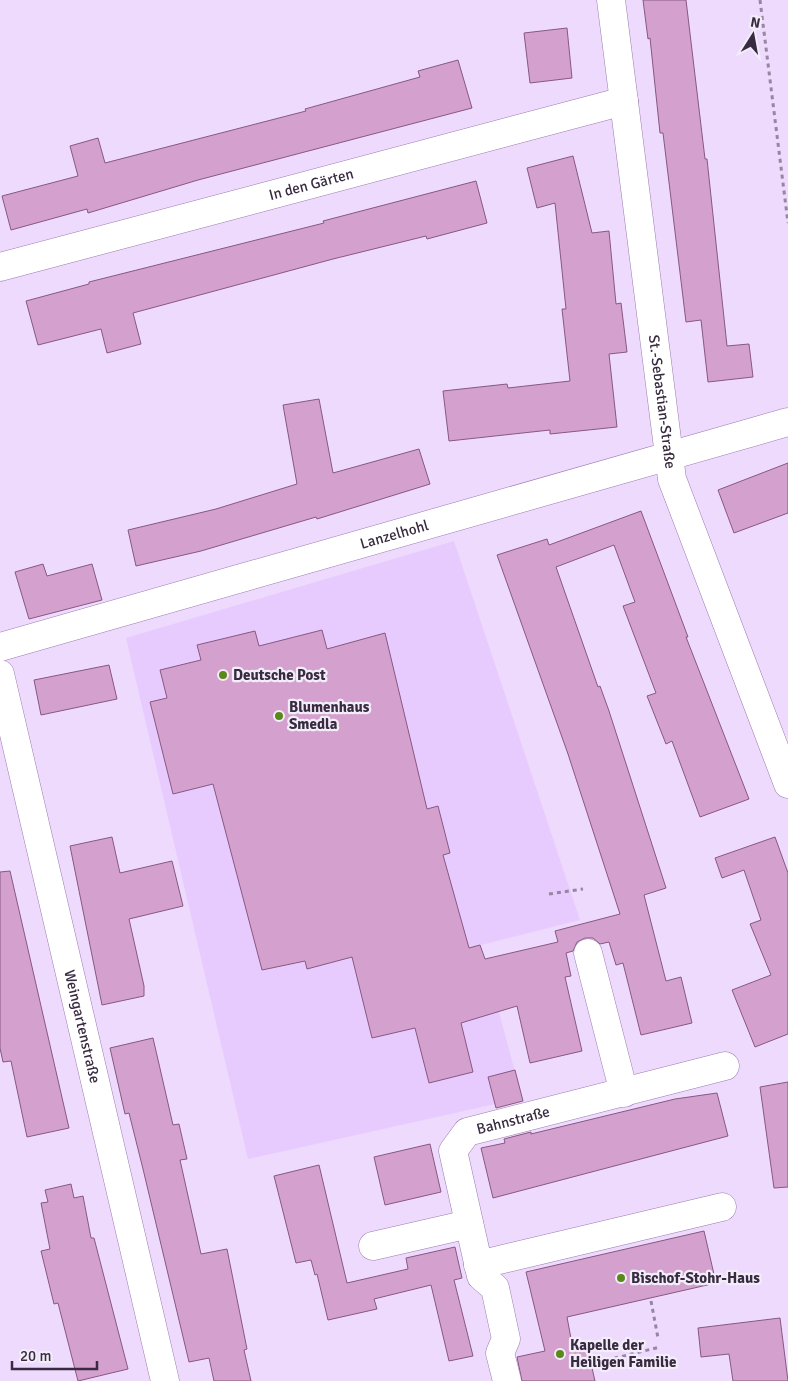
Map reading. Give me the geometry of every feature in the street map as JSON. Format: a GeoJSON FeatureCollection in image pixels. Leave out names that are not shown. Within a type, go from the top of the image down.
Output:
{"type":"FeatureCollection","features":[{"type":"Feature","properties":{"kind":"street","name":"St.-Sebastian-Straße"},"geometry":{"type":"LineString","coordinates":[[611,0],[672,479],[788,784]]}},
{"type":"Feature","properties":{"kind":"street","name":"In den Gärten"},"geometry":{"type":"LineString","coordinates":[[0,267],[624,101]]}},
{"type":"Feature","properties":{"kind":"street","name":"Lanzelhohl"},"geometry":{"type":"LineString","coordinates":[[0,647],[462,517],[669,454],[788,422]]}},
{"type":"Feature","properties":{"kind":"street","name":"Weingartenstraße"},"geometry":{"type":"LineString","coordinates":[[0,674],[165,1381]]}},
{"type":"Feature","properties":{"kind":"street"},"geometry":{"type":"LineString","coordinates":[[588,953],[624,1093]]}},
{"type":"Feature","properties":{"kind":"street","name":"Bahnstraße"},"geometry":{"type":"LineString","coordinates":[[507,1381],[500,1353],[506,1339],[495,1288],[481,1276],[452,1151],[467,1132],[725,1066]]}},
{"type":"Feature","properties":{"kind":"street"},"geometry":{"type":"LineString","coordinates":[[478,1265],[722,1207]]}},
{"type":"Feature","properties":{"kind":"street"},"geometry":{"type":"LineString","coordinates":[[373,1246],[469,1224]]}},
{"type":"Feature","properties":{"kind":"path"},"geometry":{"type":"LineString","coordinates":[[760,0],[788,223]]}},
{"type":"Feature","properties":{"kind":"path"},"geometry":{"type":"LineString","coordinates":[[549,894],[583,889]]}},
{"type":"Feature","properties":{"kind":"path"},"geometry":{"type":"LineString","coordinates":[[651,1301],[658,1338]]}},
{"type":"Feature","properties":{"kind":"path"},"geometry":{"type":"LineString","coordinates":[[591,1364],[660,1347]]}},
{"type":"Feature","properties":{"kind":"shaded area","name":"Blumenhaus Smedla"},"geometry":{"type":"Polygon","coordinates":[[[454,541],[580,920],[481,945],[522,1098],[248,1159],[126,638],[454,541]]]}},
{"type":"Feature","properties":{"kind":"building"},"geometry":{"type":"Polygon","coordinates":[[[643,0],[686,0],[705,159],[707,159],[727,346],[749,344],[753,377],[708,382],[701,320],[686,322],[663,133],[660,133],[650,38],[648,39],[643,0]]]}},
{"type":"Feature","properties":{"kind":"building"},"geometry":{"type":"Polygon","coordinates":[[[567,28],[572,78],[530,83],[524,33],[567,28]]]}},
{"type":"Feature","properties":{"kind":"building"},"geometry":{"type":"Polygon","coordinates":[[[458,60],[472,108],[198,180],[88,213],[87,209],[11,230],[2,196],[78,176],[70,146],[98,138],[105,163],[306,111],[305,109],[420,77],[418,71],[458,60]]]}},
{"type":"Feature","properties":{"kind":"building"},"geometry":{"type":"Polygon","coordinates":[[[573,156],[592,233],[609,231],[616,304],[621,303],[627,352],[609,354],[617,427],[550,434],[550,430],[449,441],[443,391],[507,384],[508,388],[570,381],[562,309],[566,309],[555,203],[537,208],[527,168],[573,156]]]}},
{"type":"Feature","properties":{"kind":"building"},"geometry":{"type":"Polygon","coordinates":[[[476,181],[487,223],[427,239],[426,236],[333,259],[133,313],[141,344],[107,353],[101,329],[38,345],[26,301],[89,284],[89,282],[324,223],[323,221],[476,181]]]}},
{"type":"Feature","properties":{"kind":"building"},"geometry":{"type":"Polygon","coordinates":[[[319,399],[333,473],[419,449],[430,484],[317,519],[316,517],[201,551],[136,566],[128,530],[216,509],[297,484],[283,405],[319,399]]]}},
{"type":"Feature","properties":{"kind":"building"},"geometry":{"type":"Polygon","coordinates":[[[788,463],[788,513],[734,533],[718,490],[788,463]]]}},
{"type":"Feature","properties":{"kind":"building"},"geometry":{"type":"Polygon","coordinates":[[[641,511],[688,637],[686,637],[749,799],[700,817],[672,741],[666,744],[647,696],[656,693],[623,606],[635,602],[614,545],[556,567],[598,687],[600,686],[609,711],[666,888],[644,895],[666,981],[681,977],[692,1023],[641,1035],[623,963],[616,965],[609,942],[600,944],[593,938],[585,938],[577,942],[573,951],[566,953],[571,976],[565,977],[582,1051],[530,1063],[517,1006],[461,1023],[473,1072],[429,1083],[415,1028],[372,1038],[352,957],[307,969],[305,961],[262,970],[213,784],[173,794],[150,702],[167,698],[160,670],[201,660],[197,645],[255,631],[259,646],[322,630],[327,649],[385,633],[427,809],[438,806],[450,853],[443,855],[469,948],[480,945],[485,959],[558,942],[555,931],[620,914],[568,754],[497,555],[547,539],[549,545],[641,511]]]}},
{"type":"Feature","properties":{"kind":"building"},"geometry":{"type":"Polygon","coordinates":[[[43,564],[47,576],[92,564],[102,600],[29,619],[15,572],[43,564]]]}},
{"type":"Feature","properties":{"kind":"building"},"geometry":{"type":"Polygon","coordinates":[[[109,665],[117,699],[41,715],[34,680],[109,665]]]}},
{"type":"Feature","properties":{"kind":"building"},"geometry":{"type":"Polygon","coordinates":[[[112,837],[120,873],[172,861],[183,906],[129,919],[144,986],[144,996],[102,1005],[70,846],[112,837]]]}},
{"type":"Feature","properties":{"kind":"building"},"geometry":{"type":"Polygon","coordinates":[[[775,837],[788,873],[788,1034],[755,1047],[732,990],[771,975],[750,924],[761,920],[744,870],[722,878],[715,858],[775,837]]]}},
{"type":"Feature","properties":{"kind":"building"},"geometry":{"type":"Polygon","coordinates":[[[10,871],[69,1128],[27,1137],[11,1061],[3,1062],[0,1048],[0,872],[10,871]]]}},
{"type":"Feature","properties":{"kind":"building"},"geometry":{"type":"Polygon","coordinates":[[[153,1038],[173,1125],[179,1124],[187,1159],[180,1160],[201,1254],[227,1249],[247,1349],[244,1350],[251,1381],[214,1381],[209,1358],[189,1362],[129,1113],[125,1114],[110,1048],[153,1038]]]}},
{"type":"Feature","properties":{"kind":"building"},"geometry":{"type":"Polygon","coordinates":[[[515,1070],[523,1101],[496,1108],[488,1077],[515,1070]]]}},
{"type":"Feature","properties":{"kind":"building"},"geometry":{"type":"Polygon","coordinates":[[[788,1082],[788,1187],[774,1188],[760,1087],[788,1082]]]}},
{"type":"Feature","properties":{"kind":"building"},"geometry":{"type":"Polygon","coordinates":[[[717,1093],[728,1136],[493,1198],[481,1148],[505,1143],[504,1139],[531,1132],[531,1134],[675,1099],[717,1093]]]}},
{"type":"Feature","properties":{"kind":"building"},"geometry":{"type":"Polygon","coordinates":[[[430,1144],[441,1192],[385,1205],[374,1157],[430,1144]]]}},
{"type":"Feature","properties":{"kind":"building"},"geometry":{"type":"Polygon","coordinates":[[[319,1165],[347,1283],[408,1269],[406,1258],[455,1247],[462,1278],[454,1280],[473,1356],[449,1361],[431,1285],[374,1299],[377,1309],[328,1320],[317,1274],[315,1275],[311,1260],[296,1263],[274,1176],[319,1165]]]}},
{"type":"Feature","properties":{"kind":"building"},"geometry":{"type":"Polygon","coordinates":[[[71,1184],[74,1198],[83,1196],[91,1238],[94,1238],[128,1369],[78,1381],[58,1303],[54,1304],[41,1251],[50,1249],[41,1203],[48,1202],[45,1190],[71,1184]]]}},
{"type":"Feature","properties":{"kind":"building","name":"Bischof-Stohr-Haus"},"geometry":{"type":"Polygon","coordinates":[[[704,1231],[716,1283],[567,1317],[572,1344],[586,1342],[595,1381],[522,1381],[517,1357],[545,1351],[526,1272],[704,1231]]]}},
{"type":"Feature","properties":{"kind":"building"},"geometry":{"type":"Polygon","coordinates":[[[780,1318],[788,1381],[733,1381],[729,1354],[701,1357],[698,1328],[780,1318]]]}},
{"type":"Feature","properties":{"kind":"place","name":"Deutsche Post"},"geometry":{"type":"Point","coordinates":[223,675]}},
{"type":"Feature","properties":{"kind":"place","name":"Blumenhaus Smedla"},"geometry":{"type":"Point","coordinates":[279,716]}},
{"type":"Feature","properties":{"kind":"place","name":"Bischof-Stohr-Haus"},"geometry":{"type":"Point","coordinates":[621,1278]}},
{"type":"Feature","properties":{"kind":"place","name":"Kapelle der Heiligen Familie"},"geometry":{"type":"Point","coordinates":[560,1354]}}]}
